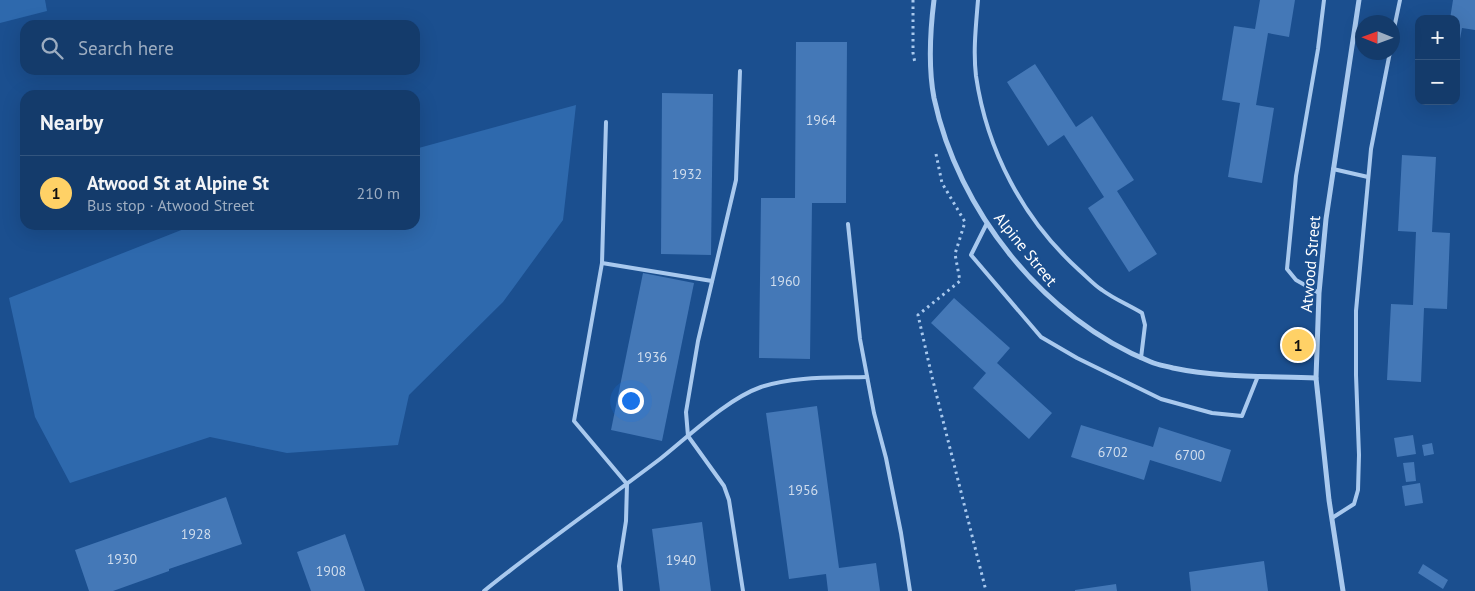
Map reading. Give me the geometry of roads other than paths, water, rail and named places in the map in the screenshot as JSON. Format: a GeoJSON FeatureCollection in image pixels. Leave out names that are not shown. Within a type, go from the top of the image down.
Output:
{"type":"FeatureCollection","features":[{"type":"Feature","properties":{"kind":"street","name":"Alpine Street"},"geometry":{"type":"LineString","coordinates":[[934,0],[931,21],[930,67],[934,98],[942,127],[961,176],[987,223],[1031,280],[1054,302],[1100,336],[1153,363],[1204,373],[1316,378]]}},
{"type":"Feature","properties":{"kind":"street","name":"Atwood Street"},"geometry":{"type":"LineString","coordinates":[[1343,591],[1321,434],[1316,378],[1319,293],[1326,219],[1359,0]]}},
{"type":"Feature","properties":{"kind":"lane"},"geometry":{"type":"LineString","coordinates":[[978,0],[975,35],[976,74],[985,122],[1002,167],[1026,209],[1061,254],[1102,290],[1142,313],[1145,325],[1141,358]]}},
{"type":"Feature","properties":{"kind":"lane"},"geometry":{"type":"LineString","coordinates":[[1319,293],[1296,280],[1287,269],[1296,176],[1318,49],[1324,0]]}},
{"type":"Feature","properties":{"kind":"lane"},"geometry":{"type":"LineString","coordinates":[[1397,15],[1400,0]]}},
{"type":"Feature","properties":{"kind":"lane"},"geometry":{"type":"LineString","coordinates":[[1332,518],[1354,504],[1358,490],[1356,311],[1371,149],[1388,60]]}},
{"type":"Feature","properties":{"kind":"lane"},"geometry":{"type":"LineString","coordinates":[[740,71],[736,180],[698,340],[686,412],[688,436],[724,486],[729,500],[743,591]]}},
{"type":"Feature","properties":{"kind":"lane"},"geometry":{"type":"LineString","coordinates":[[606,122],[602,263],[574,421],[627,484],[626,521],[619,566],[621,591]]}},
{"type":"Feature","properties":{"kind":"lane"},"geometry":{"type":"LineString","coordinates":[[1333,169],[1368,177]]}},
{"type":"Feature","properties":{"kind":"lane"},"geometry":{"type":"LineString","coordinates":[[987,223],[971,255],[1042,337],[1078,358],[1161,399],[1212,413],[1242,416],[1259,375]]}},
{"type":"Feature","properties":{"kind":"lane"},"geometry":{"type":"LineString","coordinates":[[848,224],[860,339],[901,533],[910,591]]}},
{"type":"Feature","properties":{"kind":"lane"},"geometry":{"type":"LineString","coordinates":[[602,263],[712,280]]}},
{"type":"Feature","properties":{"kind":"lane"},"geometry":{"type":"LineString","coordinates":[[484,591],[728,406],[751,391],[781,382],[867,377]]}},
{"type":"Feature","properties":{"kind":"place","name":"Atwood St at Alpine St"},"geometry":{"type":"Point","coordinates":[1298,345]}}]}
